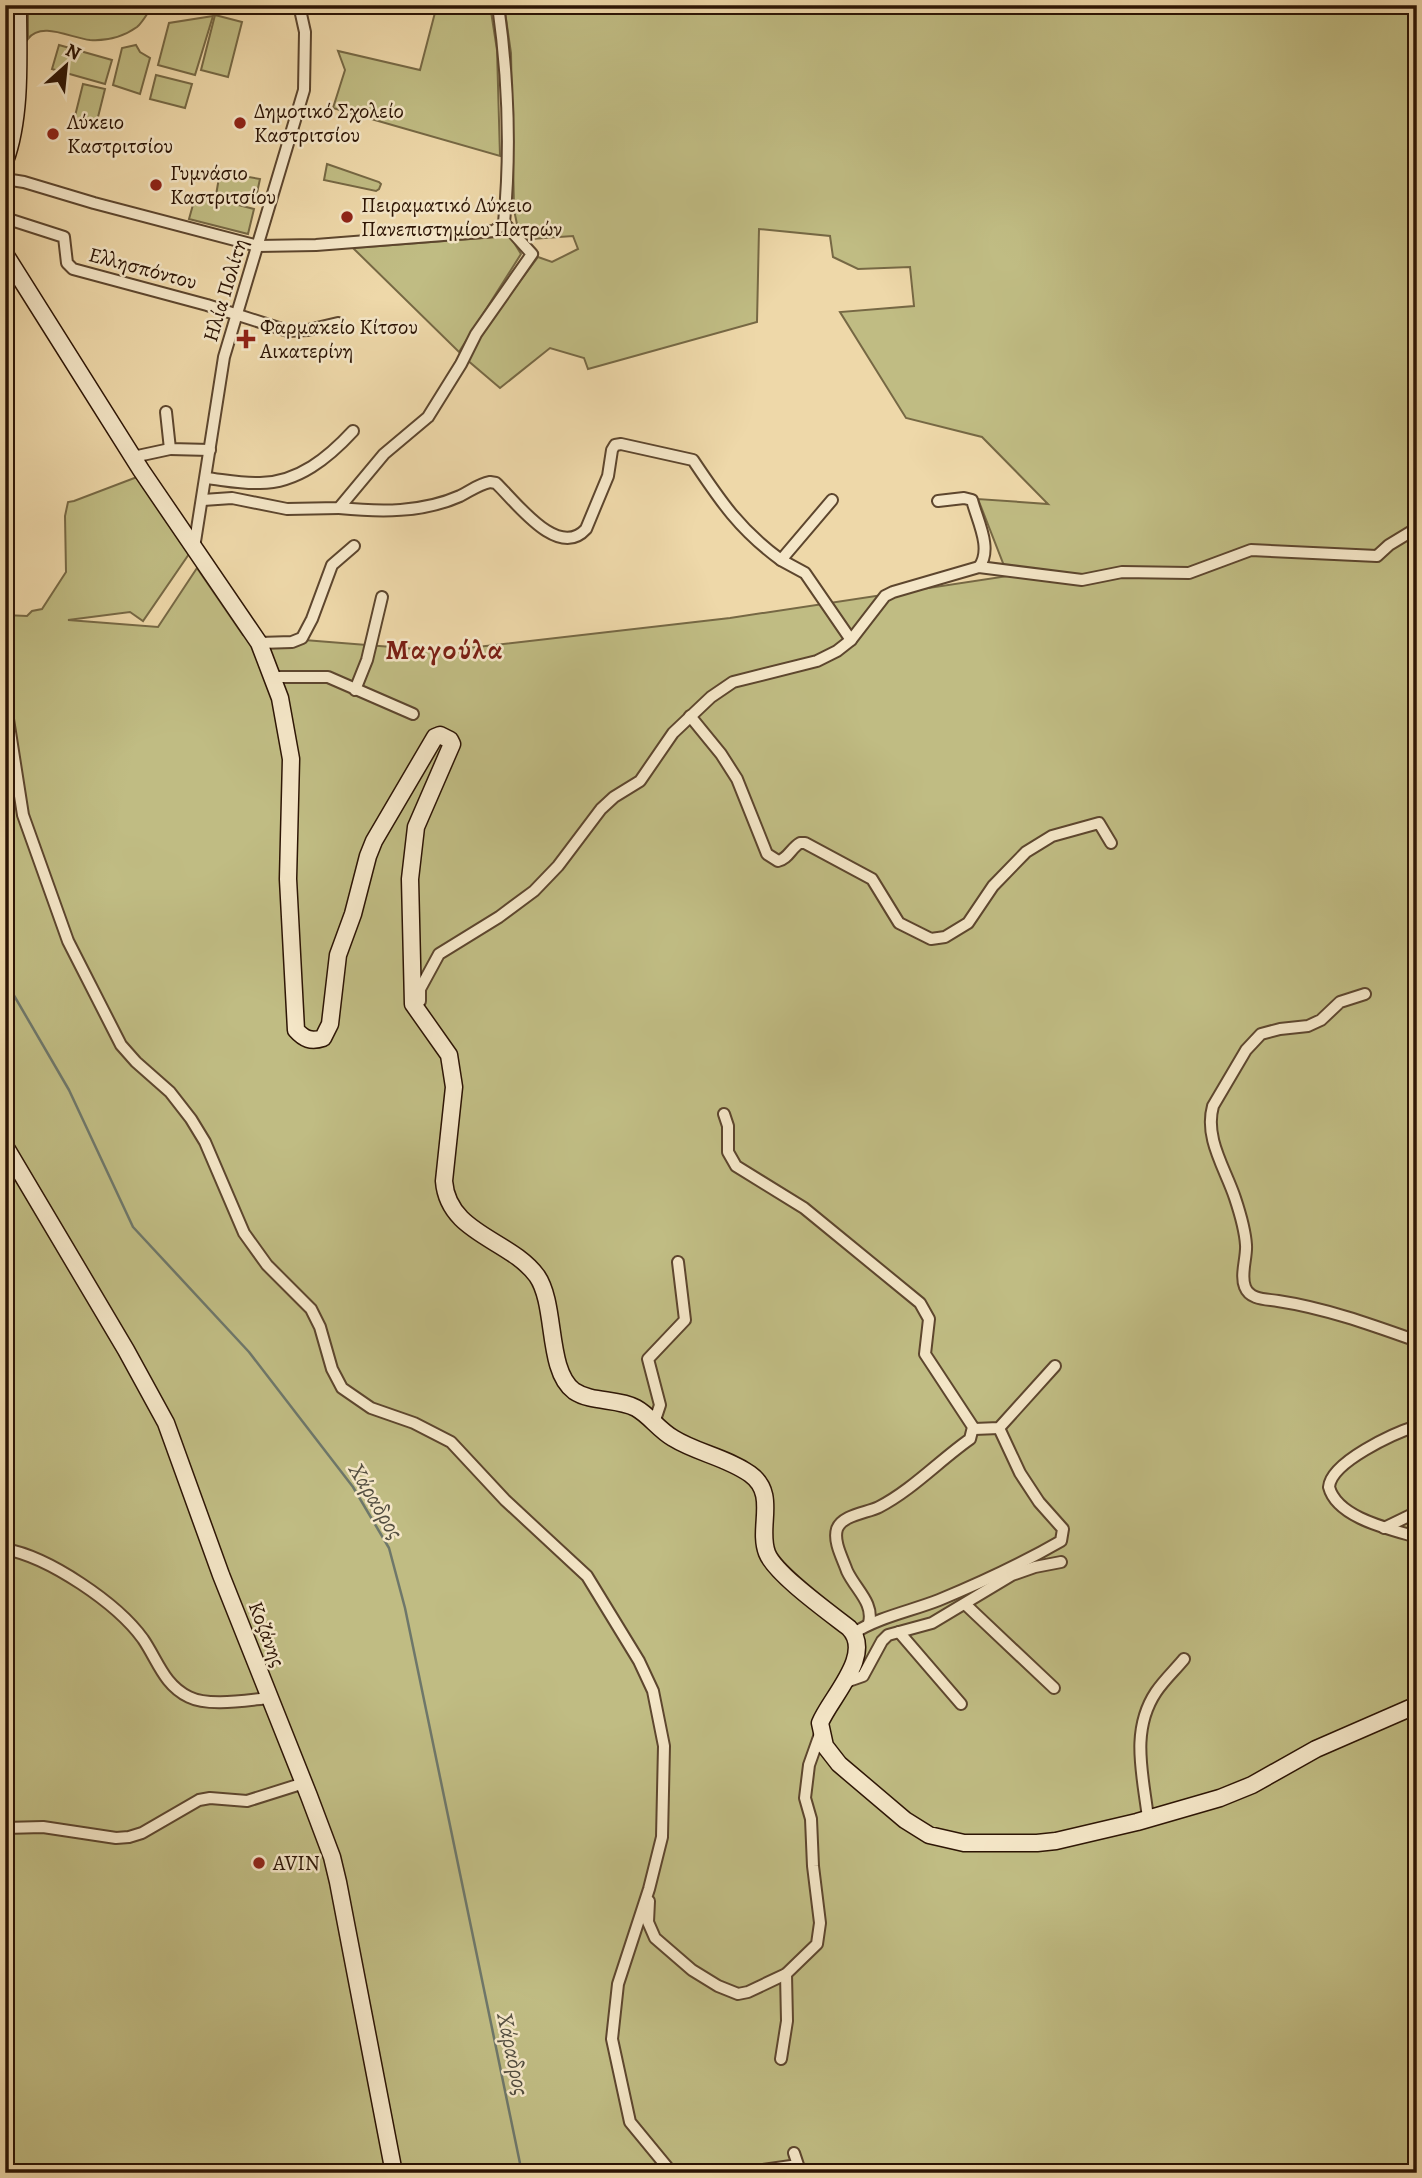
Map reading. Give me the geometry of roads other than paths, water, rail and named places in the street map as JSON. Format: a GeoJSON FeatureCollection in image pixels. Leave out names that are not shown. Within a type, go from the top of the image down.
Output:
{"type":"FeatureCollection","features":[{"type":"Feature","properties":{"kind":"main road"},"geometry":{"type":"LineString","coordinates":[[5,161],[11,143],[15,107],[18,5]]}},
{"type":"Feature","properties":{"kind":"main road"},"geometry":{"type":"LineString","coordinates":[[5,254],[133,457],[259,643],[273,677],[283,711],[290,759],[288,878],[296,1030],[302,1036],[309,1039],[323,1038],[330,1024],[338,955],[374,841],[435,737],[439,734],[445,736],[452,744],[416,827],[410,879],[413,1004],[449,1055],[453,1072],[454,1087],[443,1181],[445,1194],[449,1204],[468,1226],[518,1258],[538,1278],[547,1303],[559,1364],[565,1380],[573,1390],[637,1409],[674,1439],[715,1456],[750,1474],[757,1481],[766,1499],[765,1545],[774,1565],[854,1633],[858,1649],[855,1661],[820,1723],[820,1734],[825,1746],[839,1764],[905,1820],[929,1835],[964,1843],[1037,1843],[1056,1841],[1148,1818],[1236,1793],[1316,1749],[1417,1705]]}},
{"type":"Feature","properties":{"kind":"main road","name":"Κοζάνης"},"geometry":{"type":"LineString","coordinates":[[5,1146],[126,1350],[166,1423],[269,1699],[304,1783],[336,1874],[394,2173]]}},
{"type":"Feature","properties":{"kind":"street","name":"Ηλία Πολίτη"},"geometry":{"type":"LineString","coordinates":[[194,548],[222,365],[304,90],[305,32],[299,5]]}},
{"type":"Feature","properties":{"kind":"street"},"geometry":{"type":"LineString","coordinates":[[340,508],[384,454],[428,417],[461,363],[475,334],[531,254],[505,223],[507,110],[498,5]]}},
{"type":"Feature","properties":{"kind":"street"},"geometry":{"type":"LineString","coordinates":[[5,179],[258,246],[316,245],[494,231],[505,223]]}},
{"type":"Feature","properties":{"kind":"street","name":"Ελλησπόντου"},"geometry":{"type":"LineString","coordinates":[[5,218],[64,237],[67,263],[73,270],[292,331],[338,323]]}},
{"type":"Feature","properties":{"kind":"street"},"geometry":{"type":"LineString","coordinates":[[166,412],[170,449]]}},
{"type":"Feature","properties":{"kind":"street"},"geometry":{"type":"LineString","coordinates":[[206,478],[261,484],[288,480],[335,451],[353,431]]}},
{"type":"Feature","properties":{"kind":"street"},"geometry":{"type":"LineString","coordinates":[[202,500],[232,498],[287,509],[340,508],[382,512],[414,508],[459,497],[490,481],[496,483],[549,534],[572,539],[586,528],[608,476],[612,450],[615,445],[621,444],[693,460],[733,519],[755,541],[805,573],[851,640]]}},
{"type":"Feature","properties":{"kind":"street"},"geometry":{"type":"LineString","coordinates":[[133,457],[170,449],[210,450]]}},
{"type":"Feature","properties":{"kind":"street"},"geometry":{"type":"LineString","coordinates":[[938,501],[964,498],[972,500],[986,549],[985,560],[979,567]]}},
{"type":"Feature","properties":{"kind":"street"},"geometry":{"type":"LineString","coordinates":[[781,560],[832,500]]}},
{"type":"Feature","properties":{"kind":"street"},"geometry":{"type":"LineString","coordinates":[[419,1014],[420,989],[439,954],[499,917],[534,891],[565,858],[606,804],[640,781],[673,733],[690,716],[727,685],[817,660],[837,651],[851,640],[885,596],[893,592],[979,567],[1082,580],[1122,572],[1189,573],[1251,550],[1377,556],[1389,545],[1417,528]]}},
{"type":"Feature","properties":{"kind":"street"},"geometry":{"type":"LineString","coordinates":[[259,643],[293,642],[303,636],[332,565],[354,546]]}},
{"type":"Feature","properties":{"kind":"street"},"geometry":{"type":"LineString","coordinates":[[355,690],[364,670],[382,597]]}},
{"type":"Feature","properties":{"kind":"street"},"geometry":{"type":"LineString","coordinates":[[273,677],[328,677],[413,714]]}},
{"type":"Feature","properties":{"kind":"street"},"geometry":{"type":"LineString","coordinates":[[5,700],[23,815],[41,873],[68,941],[121,1045],[170,1092],[198,1130],[244,1233],[267,1265],[311,1309],[320,1327],[332,1369],[342,1388],[371,1408],[414,1423],[451,1442],[505,1500],[587,1576],[639,1661],[653,1691],[664,1746],[662,1838],[649,1889],[618,1984],[612,2039],[630,2123],[672,2173]]}},
{"type":"Feature","properties":{"kind":"street"},"geometry":{"type":"LineString","coordinates":[[690,716],[721,754],[737,779],[767,854],[778,861],[782,860],[795,846],[805,843],[872,879],[899,923],[931,939],[945,937],[968,923],[993,886],[1026,852],[1052,836],[1098,823],[1111,843]]}},
{"type":"Feature","properties":{"kind":"street"},"geometry":{"type":"LineString","coordinates":[[1365,994],[1340,1002],[1321,1020],[1308,1026],[1261,1034],[1246,1050],[1213,1106],[1210,1127],[1240,1215],[1246,1244],[1244,1282],[1250,1294],[1257,1298],[1286,1302],[1364,1323],[1417,1341]]}},
{"type":"Feature","properties":{"kind":"street"},"geometry":{"type":"LineString","coordinates":[[724,1114],[728,1126],[728,1152],[736,1166],[804,1208],[920,1303],[929,1320],[925,1354],[974,1429]]}},
{"type":"Feature","properties":{"kind":"street"},"geometry":{"type":"LineString","coordinates":[[654,1423],[660,1405],[648,1359],[685,1320],[678,1262]]}},
{"type":"Feature","properties":{"kind":"street"},"geometry":{"type":"LineString","coordinates":[[974,1429],[999,1428],[1055,1366]]}},
{"type":"Feature","properties":{"kind":"street"},"geometry":{"type":"LineString","coordinates":[[1417,1426],[1387,1438],[1340,1468],[1330,1480],[1330,1492],[1338,1502],[1368,1522],[1417,1537]]}},
{"type":"Feature","properties":{"kind":"street"},"geometry":{"type":"LineString","coordinates":[[854,1633],[869,1623],[897,1616],[938,1600],[1061,1541],[1063,1529],[1039,1502],[1020,1473],[999,1428]]}},
{"type":"Feature","properties":{"kind":"street"},"geometry":{"type":"LineString","coordinates":[[869,1623],[871,1609],[839,1553],[836,1533],[838,1527],[843,1521],[870,1511],[891,1499],[970,1439],[974,1429]]}},
{"type":"Feature","properties":{"kind":"street"},"geometry":{"type":"LineString","coordinates":[[1384,1528],[1417,1512]]}},
{"type":"Feature","properties":{"kind":"street"},"geometry":{"type":"LineString","coordinates":[[5,1549],[26,1553],[54,1567],[111,1607],[139,1635],[173,1688],[192,1699],[220,1702],[269,1699]]}},
{"type":"Feature","properties":{"kind":"street"},"geometry":{"type":"LineString","coordinates":[[843,1683],[863,1676],[888,1634],[932,1623],[1013,1575],[1035,1567],[1061,1563]]}},
{"type":"Feature","properties":{"kind":"street"},"geometry":{"type":"LineString","coordinates":[[965,1604],[1054,1688]]}},
{"type":"Feature","properties":{"kind":"street"},"geometry":{"type":"LineString","coordinates":[[899,1632],[961,1704]]}},
{"type":"Feature","properties":{"kind":"street"},"geometry":{"type":"LineString","coordinates":[[1148,1818],[1139,1751],[1142,1722],[1157,1691],[1184,1659]]}},
{"type":"Feature","properties":{"kind":"street"},"geometry":{"type":"LineString","coordinates":[[649,1889],[648,1922],[655,1938],[692,1970],[718,1986],[738,1994],[786,1974],[817,1944],[820,1934],[811,1819],[805,1798],[809,1765],[820,1734]]}},
{"type":"Feature","properties":{"kind":"street"},"geometry":{"type":"LineString","coordinates":[[5,1828],[43,1827],[116,1838],[129,1837],[142,1833],[205,1798],[247,1801],[304,1783]]}},
{"type":"Feature","properties":{"kind":"street"},"geometry":{"type":"LineString","coordinates":[[781,2059],[787,2021],[786,1974]]}},
{"type":"Feature","properties":{"kind":"street"},"geometry":{"type":"LineString","coordinates":[[742,2173],[798,2165],[794,2153]]}},
{"type":"Feature","properties":{"kind":"waterway","name":"Χάραδρος"},"geometry":{"type":"LineString","coordinates":[[5,980],[69,1090],[133,1227],[249,1352],[353,1487],[389,1548],[405,1608],[522,2173]]}},
{"type":"Feature","properties":{"kind":"place","name":"Δημοτικό Σχολείο Καστριτσίου"},"geometry":{"type":"Point","coordinates":[240,123]}},
{"type":"Feature","properties":{"kind":"place","name":"Λύκειο Καστριτσίου"},"geometry":{"type":"Point","coordinates":[53,134]}},
{"type":"Feature","properties":{"kind":"place","name":"Γυμνάσιο Καστριτσίου"},"geometry":{"type":"Point","coordinates":[156,185]}},
{"type":"Feature","properties":{"kind":"place","name":"Πειραματικό Λύκειο Πανεπιστημίου Πατρών"},"geometry":{"type":"Point","coordinates":[347,217]}},
{"type":"Feature","properties":{"kind":"place","name":"Φαρμακείο Κίτσου Αικατερίνη"},"geometry":{"type":"Point","coordinates":[246,339]}},
{"type":"Feature","properties":{"kind":"place","name":"AVIN"},"geometry":{"type":"Point","coordinates":[259,1863]}},
{"type":"Feature","properties":{"kind":"district","name":"Μαγούλα"},"geometry":{"type":"Point","coordinates":[445,650]}}]}
